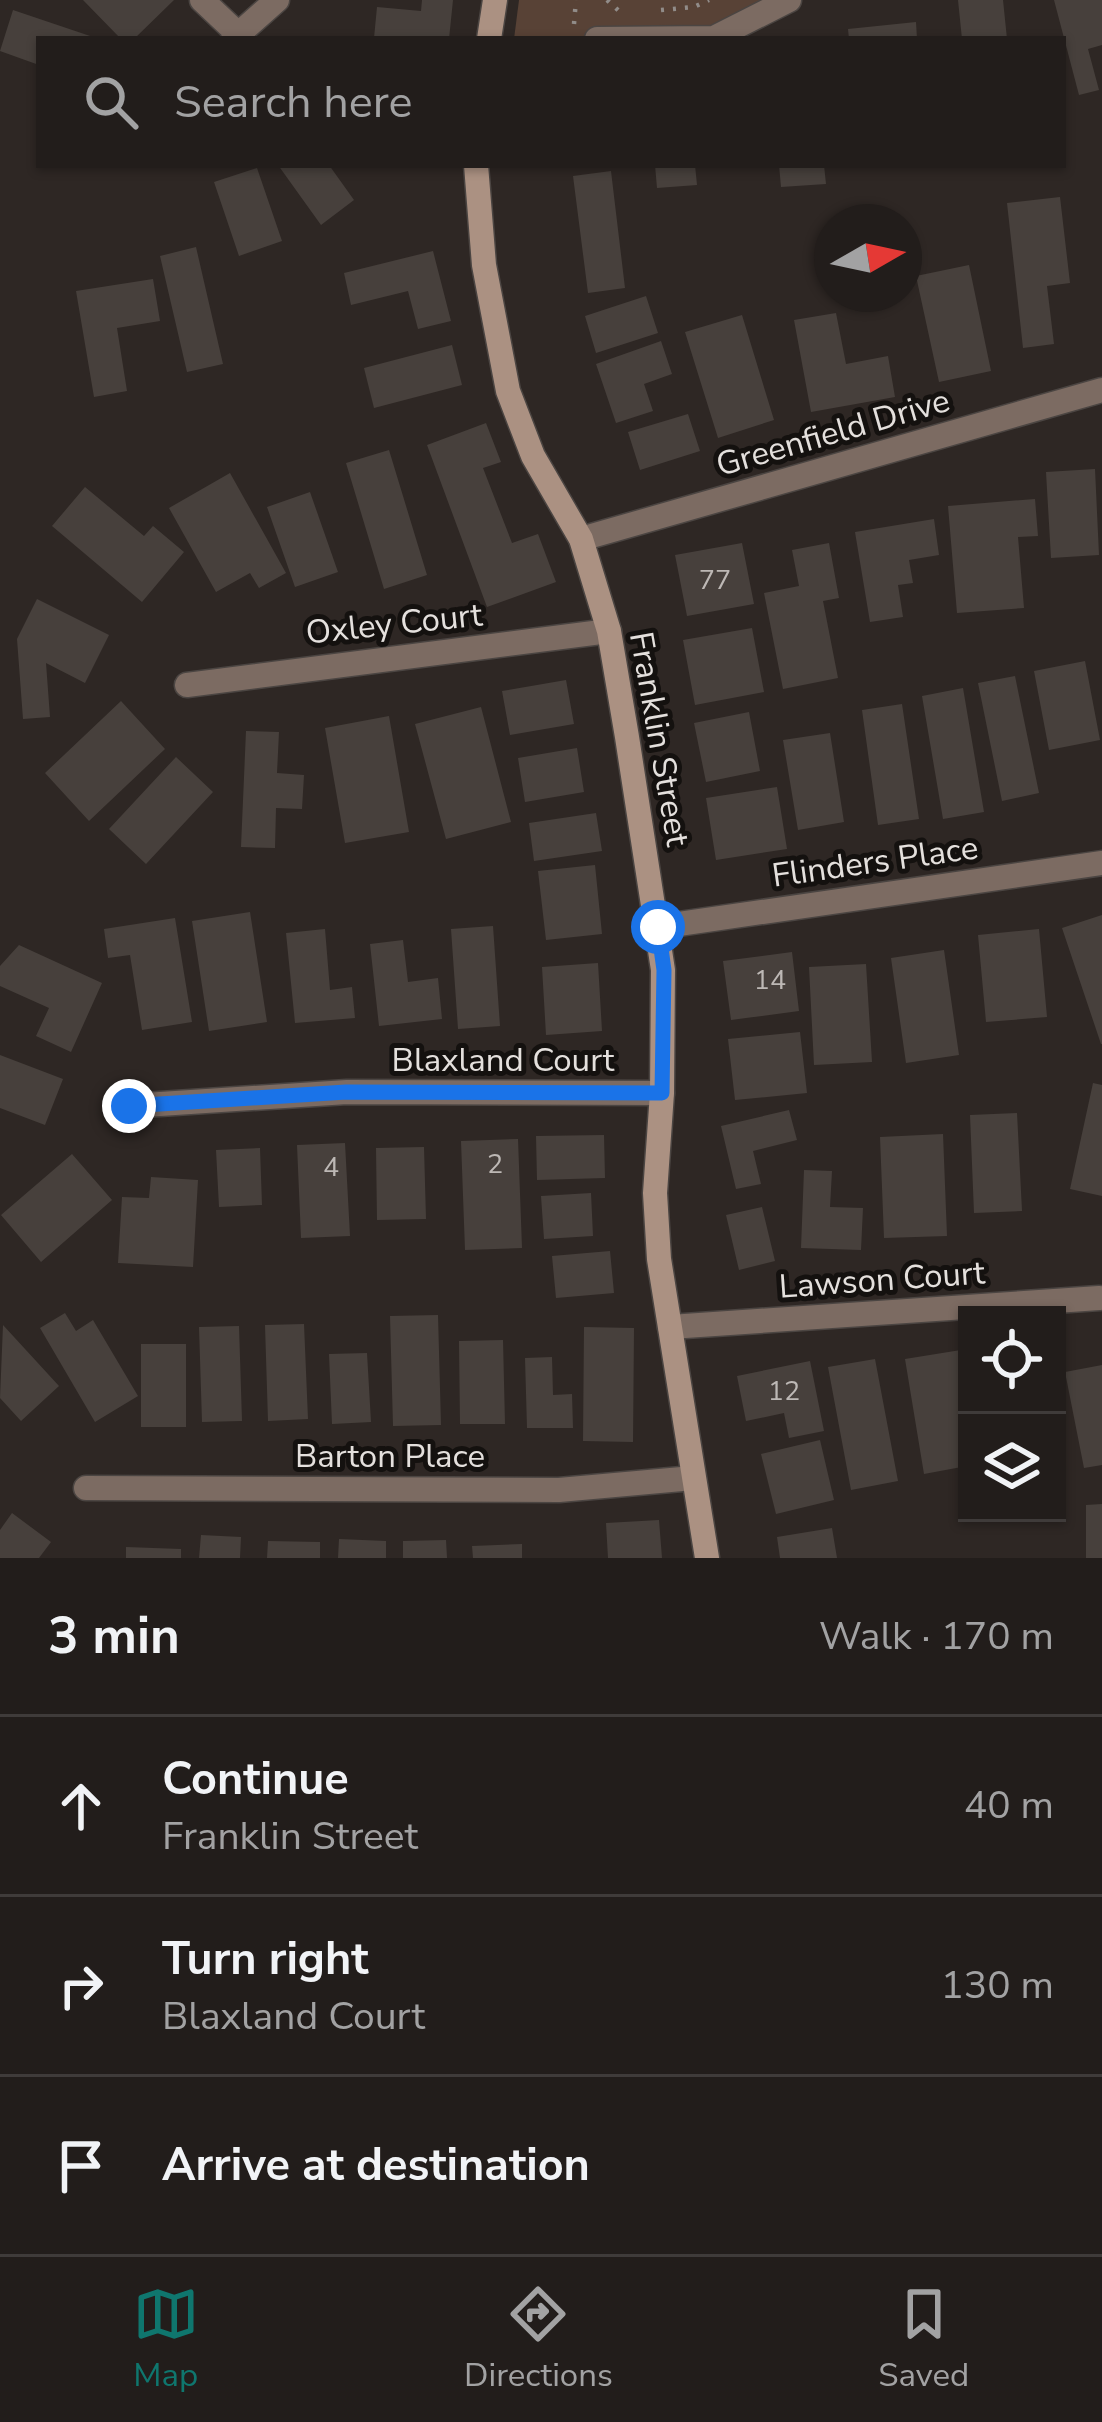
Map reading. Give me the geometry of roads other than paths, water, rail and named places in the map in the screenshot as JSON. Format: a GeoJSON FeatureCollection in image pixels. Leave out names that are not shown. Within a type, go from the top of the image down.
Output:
{"type":"FeatureCollection","features":[{"type":"Feature","properties":{"kind":"street"},"geometry":{"type":"LineString","coordinates":[[202,0],[234,36]]}},
{"type":"Feature","properties":{"kind":"street"},"geometry":{"type":"LineString","coordinates":[[236,36],[277,0]]}},
{"type":"Feature","properties":{"kind":"street"},"geometry":{"type":"LineString","coordinates":[[489,36],[495,0]]}},
{"type":"Feature","properties":{"kind":"street"},"geometry":{"type":"LineString","coordinates":[[718,36],[789,0]]}},
{"type":"Feature","properties":{"kind":"street","name":"Franklin Street"},"geometry":{"type":"LineString","coordinates":[[476,168],[484,266],[508,392],[533,456],[581,539],[609,631],[664,970],[655,1193],[659,1259],[707,1558]]}},
{"type":"Feature","properties":{"kind":"street","name":"Greenfield Drive"},"geometry":{"type":"LineString","coordinates":[[581,539],[1102,390]]}},
{"type":"Feature","properties":{"kind":"street","name":"Oxley Court"},"geometry":{"type":"LineString","coordinates":[[187,685],[609,631]]}},
{"type":"Feature","properties":{"kind":"street","name":"Flinders Place"},"geometry":{"type":"LineString","coordinates":[[658,927],[1102,863]]}},
{"type":"Feature","properties":{"kind":"street","name":"Blaxland Court"},"geometry":{"type":"LineString","coordinates":[[129,1106],[346,1092],[662,1093]]}},
{"type":"Feature","properties":{"kind":"street","name":"Lawson Court"},"geometry":{"type":"LineString","coordinates":[[670,1327],[1099,1298]]}},
{"type":"Feature","properties":{"kind":"street","name":"Barton Place"},"geometry":{"type":"LineString","coordinates":[[86,1488],[559,1490],[693,1478]]}}]}
